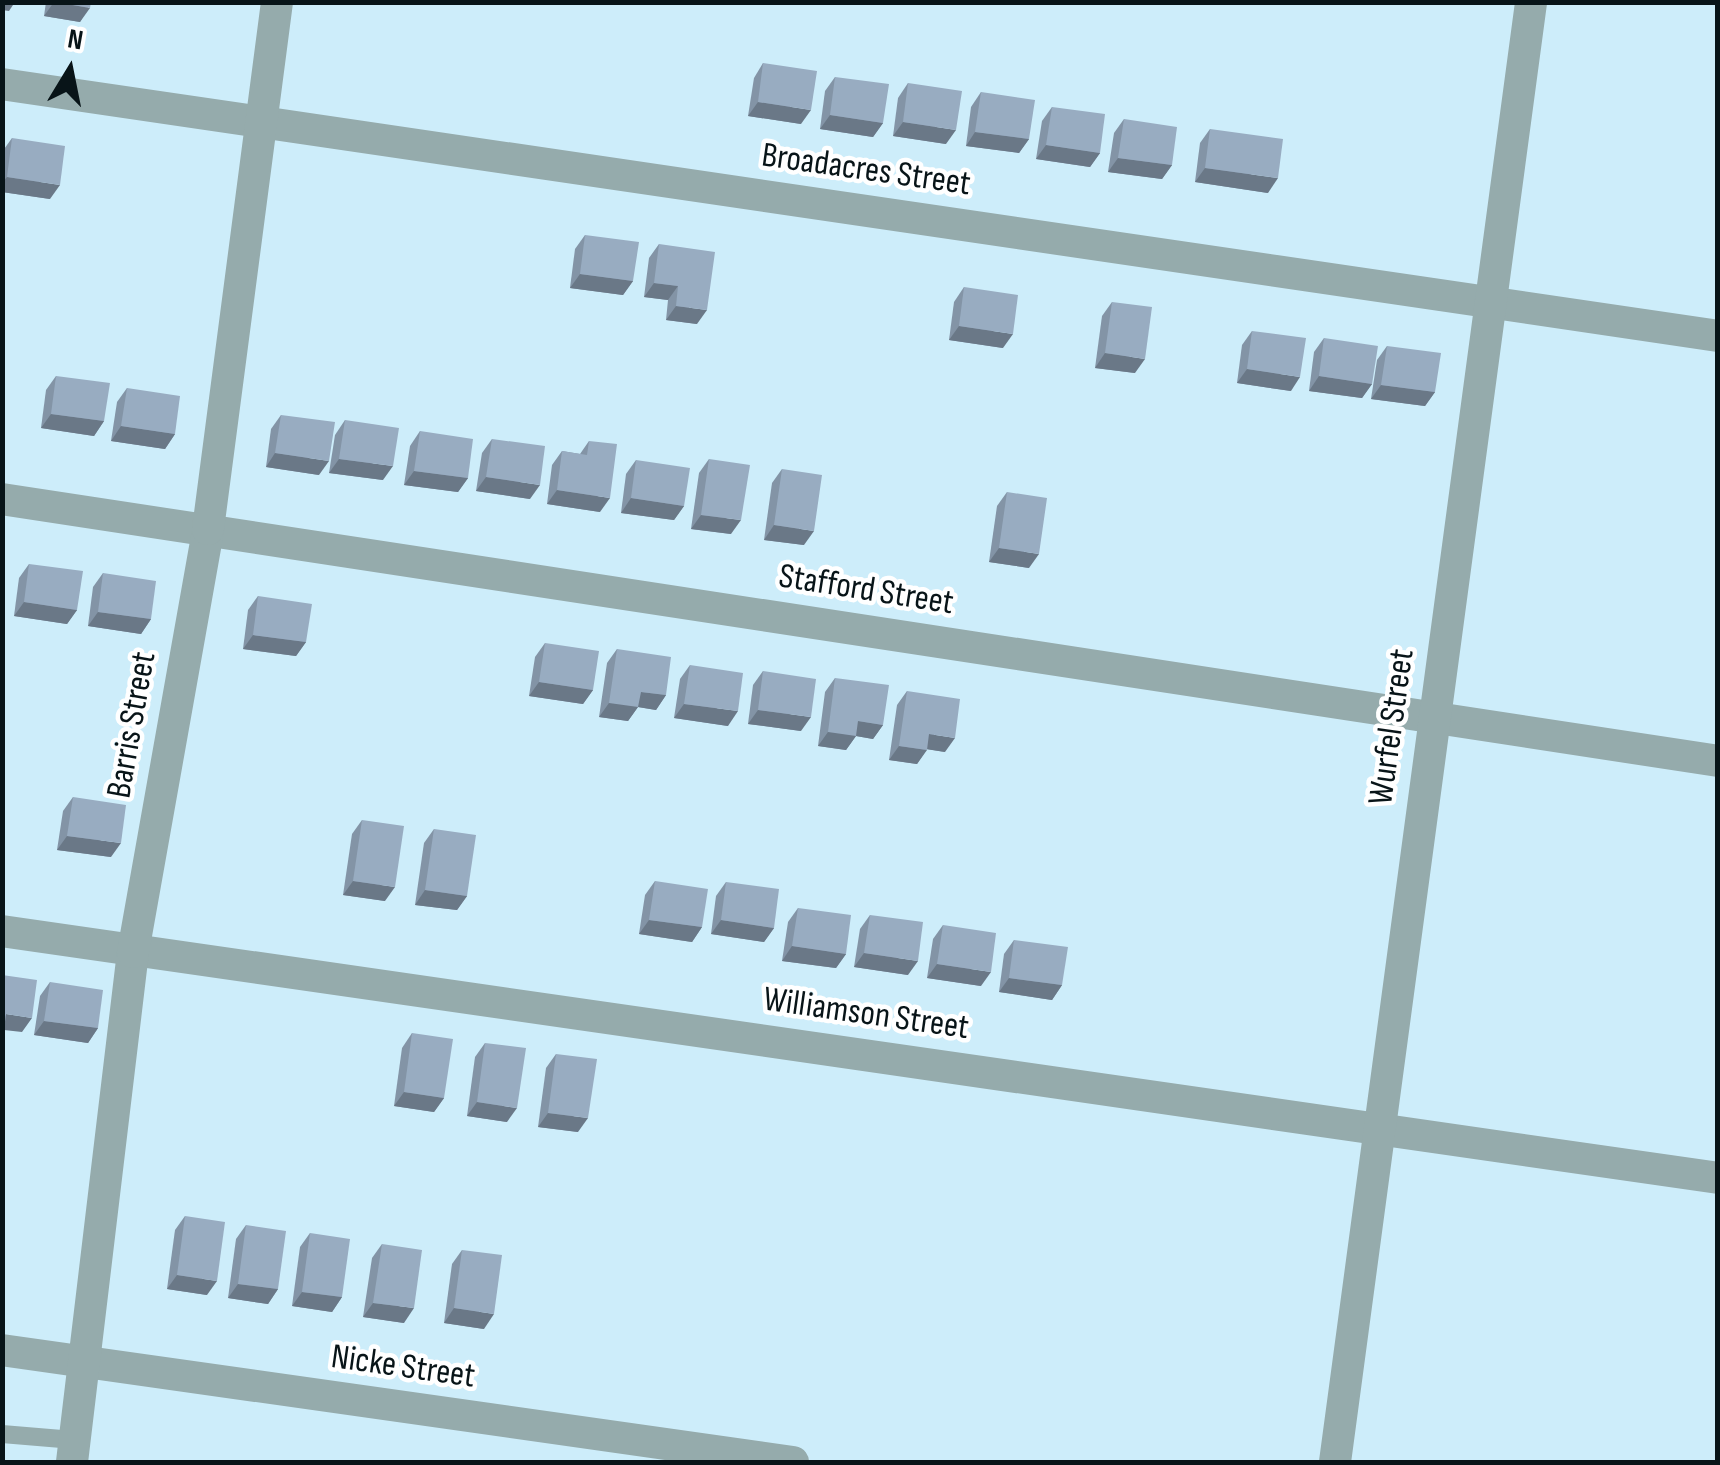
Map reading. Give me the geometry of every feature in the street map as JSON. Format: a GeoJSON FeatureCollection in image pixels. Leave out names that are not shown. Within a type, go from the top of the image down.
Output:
{"type":"FeatureCollection","features":[{"type":"Feature","properties":{"kind":"street","name":"Barris Street"},"geometry":{"type":"LineString","coordinates":[[73,1451],[133,952],[208,529],[277,2]]}},
{"type":"Feature","properties":{"kind":"street","name":"Wurfel Street"},"geometry":{"type":"LineString","coordinates":[[1335,1462],[1531,2]]}},
{"type":"Feature","properties":{"kind":"street","name":"Broadacres Street"},"geometry":{"type":"LineString","coordinates":[[2,84],[1718,336]]}},
{"type":"Feature","properties":{"kind":"street","name":"Stafford Street"},"geometry":{"type":"LineString","coordinates":[[2,499],[1718,761]]}},
{"type":"Feature","properties":{"kind":"street","name":"Williamson Street"},"geometry":{"type":"LineString","coordinates":[[2,931],[1379,1126],[1718,1178]]}},
{"type":"Feature","properties":{"kind":"street","name":"Nicke Street"},"geometry":{"type":"LineString","coordinates":[[2,1350],[793,1462]]}},
{"type":"Feature","properties":{"kind":"lane"},"geometry":{"type":"LineString","coordinates":[[2,1434],[73,1451]]}},
{"type":"Feature","properties":{"kind":"building"},"geometry":{"type":"Polygon","coordinates":[[[56,2],[91,2],[90,8],[56,2]]]}},
{"type":"Feature","properties":{"kind":"building"},"geometry":{"type":"Polygon","coordinates":[[[763,63],[817,71],[811,110],[758,102],[763,63]]]}},
{"type":"Feature","properties":{"kind":"building"},"geometry":{"type":"Polygon","coordinates":[[[835,77],[889,84],[883,123],[830,115],[835,77]]]}},
{"type":"Feature","properties":{"kind":"building"},"geometry":{"type":"Polygon","coordinates":[[[908,83],[962,91],[956,130],[903,122],[908,83]]]}},
{"type":"Feature","properties":{"kind":"building"},"geometry":{"type":"Polygon","coordinates":[[[981,92],[1035,100],[1029,139],[975,132],[981,92]]]}},
{"type":"Feature","properties":{"kind":"building"},"geometry":{"type":"Polygon","coordinates":[[[1052,107],[1105,114],[1100,153],[1046,145],[1052,107]]]}},
{"type":"Feature","properties":{"kind":"building"},"geometry":{"type":"Polygon","coordinates":[[[1124,119],[1177,127],[1172,165],[1118,158],[1124,119]]]}},
{"type":"Feature","properties":{"kind":"building"},"geometry":{"type":"Polygon","coordinates":[[[1210,129],[1283,139],[1278,178],[1205,168],[1210,129]]]}},
{"type":"Feature","properties":{"kind":"building"},"geometry":{"type":"Polygon","coordinates":[[[12,138],[65,146],[60,185],[7,177],[12,138]]]}},
{"type":"Feature","properties":{"kind":"building"},"geometry":{"type":"Polygon","coordinates":[[[585,235],[639,242],[633,281],[580,274],[585,235]]]}},
{"type":"Feature","properties":{"kind":"building"},"geometry":{"type":"Polygon","coordinates":[[[659,244],[715,252],[707,310],[676,306],[678,286],[654,283],[659,244]]]}},
{"type":"Feature","properties":{"kind":"building"},"geometry":{"type":"Polygon","coordinates":[[[964,287],[1018,295],[1013,334],[959,326],[964,287]]]}},
{"type":"Feature","properties":{"kind":"building"},"geometry":{"type":"Polygon","coordinates":[[[1112,302],[1152,307],[1145,359],[1105,353],[1112,302]]]}},
{"type":"Feature","properties":{"kind":"building"},"geometry":{"type":"Polygon","coordinates":[[[1252,331],[1306,338],[1300,377],[1247,369],[1252,331]]]}},
{"type":"Feature","properties":{"kind":"building"},"geometry":{"type":"Polygon","coordinates":[[[1324,338],[1378,346],[1372,384],[1319,376],[1324,338]]]}},
{"type":"Feature","properties":{"kind":"building"},"geometry":{"type":"Polygon","coordinates":[[[1387,346],[1441,353],[1435,392],[1381,385],[1387,346]]]}},
{"type":"Feature","properties":{"kind":"building"},"geometry":{"type":"Polygon","coordinates":[[[56,376],[110,383],[104,421],[51,414],[56,376]]]}},
{"type":"Feature","properties":{"kind":"building"},"geometry":{"type":"Polygon","coordinates":[[[127,388],[180,396],[175,434],[121,426],[127,388]]]}},
{"type":"Feature","properties":{"kind":"building"},"geometry":{"type":"Polygon","coordinates":[[[281,415],[335,422],[329,461],[275,453],[281,415]]]}},
{"type":"Feature","properties":{"kind":"building"},"geometry":{"type":"Polygon","coordinates":[[[345,420],[399,428],[393,466],[339,459],[345,420]]]}},
{"type":"Feature","properties":{"kind":"building"},"geometry":{"type":"Polygon","coordinates":[[[420,431],[473,439],[468,478],[414,471],[420,431]]]}},
{"type":"Feature","properties":{"kind":"building"},"geometry":{"type":"Polygon","coordinates":[[[492,439],[545,446],[540,485],[486,477],[492,439]]]}},
{"type":"Feature","properties":{"kind":"building"},"geometry":{"type":"Polygon","coordinates":[[[589,441],[617,444],[610,498],[557,490],[562,451],[587,455],[589,441]]]}},
{"type":"Feature","properties":{"kind":"building"},"geometry":{"type":"Polygon","coordinates":[[[709,459],[750,465],[741,520],[701,515],[709,459]]]}},
{"type":"Feature","properties":{"kind":"building"},"geometry":{"type":"Polygon","coordinates":[[[636,460],[690,468],[684,506],[631,498],[636,460]]]}},
{"type":"Feature","properties":{"kind":"building"},"geometry":{"type":"Polygon","coordinates":[[[782,469],[822,475],[814,531],[774,525],[782,469]]]}},
{"type":"Feature","properties":{"kind":"building"},"geometry":{"type":"Polygon","coordinates":[[[1007,492],[1047,498],[1039,554],[999,548],[1007,492]]]}},
{"type":"Feature","properties":{"kind":"building"},"geometry":{"type":"Polygon","coordinates":[[[29,564],[83,571],[77,610],[24,602],[29,564]]]}},
{"type":"Feature","properties":{"kind":"building"},"geometry":{"type":"Polygon","coordinates":[[[103,573],[156,581],[151,619],[98,612],[103,573]]]}},
{"type":"Feature","properties":{"kind":"building"},"geometry":{"type":"Polygon","coordinates":[[[258,596],[312,604],[306,642],[253,635],[258,596]]]}},
{"type":"Feature","properties":{"kind":"building"},"geometry":{"type":"Polygon","coordinates":[[[545,643],[599,651],[593,690],[539,682],[545,643]]]}},
{"type":"Feature","properties":{"kind":"building"},"geometry":{"type":"Polygon","coordinates":[[[617,649],[671,657],[666,695],[641,692],[638,707],[609,703],[617,649]]]}},
{"type":"Feature","properties":{"kind":"building"},"geometry":{"type":"Polygon","coordinates":[[[690,665],[743,673],[738,711],[684,704],[690,665]]]}},
{"type":"Feature","properties":{"kind":"building"},"geometry":{"type":"Polygon","coordinates":[[[763,671],[816,679],[811,717],[758,710],[763,671]]]}},
{"type":"Feature","properties":{"kind":"building"},"geometry":{"type":"Polygon","coordinates":[[[835,678],[889,685],[883,725],[858,721],[856,736],[828,732],[835,678]]]}},
{"type":"Feature","properties":{"kind":"building"},"geometry":{"type":"Polygon","coordinates":[[[907,691],[960,699],[955,738],[929,734],[927,750],[899,746],[907,691]]]}},
{"type":"Feature","properties":{"kind":"building"},"geometry":{"type":"Polygon","coordinates":[[[73,797],[126,805],[121,843],[67,836],[73,797]]]}},
{"type":"Feature","properties":{"kind":"building"},"geometry":{"type":"Polygon","coordinates":[[[362,820],[404,826],[395,887],[353,881],[362,820]]]}},
{"type":"Feature","properties":{"kind":"building"},"geometry":{"type":"Polygon","coordinates":[[[434,829],[476,835],[467,896],[425,890],[434,829]]]}},
{"type":"Feature","properties":{"kind":"building"},"geometry":{"type":"Polygon","coordinates":[[[655,881],[708,889],[702,927],[649,920],[655,881]]]}},
{"type":"Feature","properties":{"kind":"building"},"geometry":{"type":"Polygon","coordinates":[[[726,882],[779,889],[774,928],[721,920],[726,882]]]}},
{"type":"Feature","properties":{"kind":"building"},"geometry":{"type":"Polygon","coordinates":[[[798,908],[851,915],[846,954],[792,946],[798,908]]]}},
{"type":"Feature","properties":{"kind":"building"},"geometry":{"type":"Polygon","coordinates":[[[870,915],[923,922],[918,961],[864,953],[870,915]]]}},
{"type":"Feature","properties":{"kind":"building"},"geometry":{"type":"Polygon","coordinates":[[[943,925],[996,933],[991,972],[937,964],[943,925]]]}},
{"type":"Feature","properties":{"kind":"building"},"geometry":{"type":"Polygon","coordinates":[[[1014,940],[1068,947],[1062,985],[1009,978],[1014,940]]]}},
{"type":"Feature","properties":{"kind":"building"},"geometry":{"type":"Polygon","coordinates":[[[2,975],[37,980],[32,1018],[6,1014],[4,1029],[2,1028],[2,975]]]}},
{"type":"Feature","properties":{"kind":"building"},"geometry":{"type":"Polygon","coordinates":[[[50,982],[103,990],[98,1028],[44,1021],[50,982]]]}},
{"type":"Feature","properties":{"kind":"building"},"geometry":{"type":"Polygon","coordinates":[[[412,1033],[453,1039],[444,1098],[404,1092],[412,1033]]]}},
{"type":"Feature","properties":{"kind":"building"},"geometry":{"type":"Polygon","coordinates":[[[485,1043],[526,1048],[517,1108],[477,1102],[485,1043]]]}},
{"type":"Feature","properties":{"kind":"building"},"geometry":{"type":"Polygon","coordinates":[[[556,1054],[597,1059],[588,1118],[548,1113],[556,1054]]]}},
{"type":"Feature","properties":{"kind":"building"},"geometry":{"type":"Polygon","coordinates":[[[185,1216],[225,1222],[217,1281],[177,1275],[185,1216]]]}},
{"type":"Feature","properties":{"kind":"building"},"geometry":{"type":"Polygon","coordinates":[[[246,1225],[286,1231],[278,1289],[238,1284],[246,1225]]]}},
{"type":"Feature","properties":{"kind":"building"},"geometry":{"type":"Polygon","coordinates":[[[310,1233],[350,1239],[342,1297],[302,1292],[310,1233]]]}},
{"type":"Feature","properties":{"kind":"building"},"geometry":{"type":"Polygon","coordinates":[[[382,1244],[422,1250],[414,1308],[373,1303],[382,1244]]]}},
{"type":"Feature","properties":{"kind":"building"},"geometry":{"type":"Polygon","coordinates":[[[462,1250],[502,1255],[494,1314],[454,1308],[462,1250]]]}}]}
